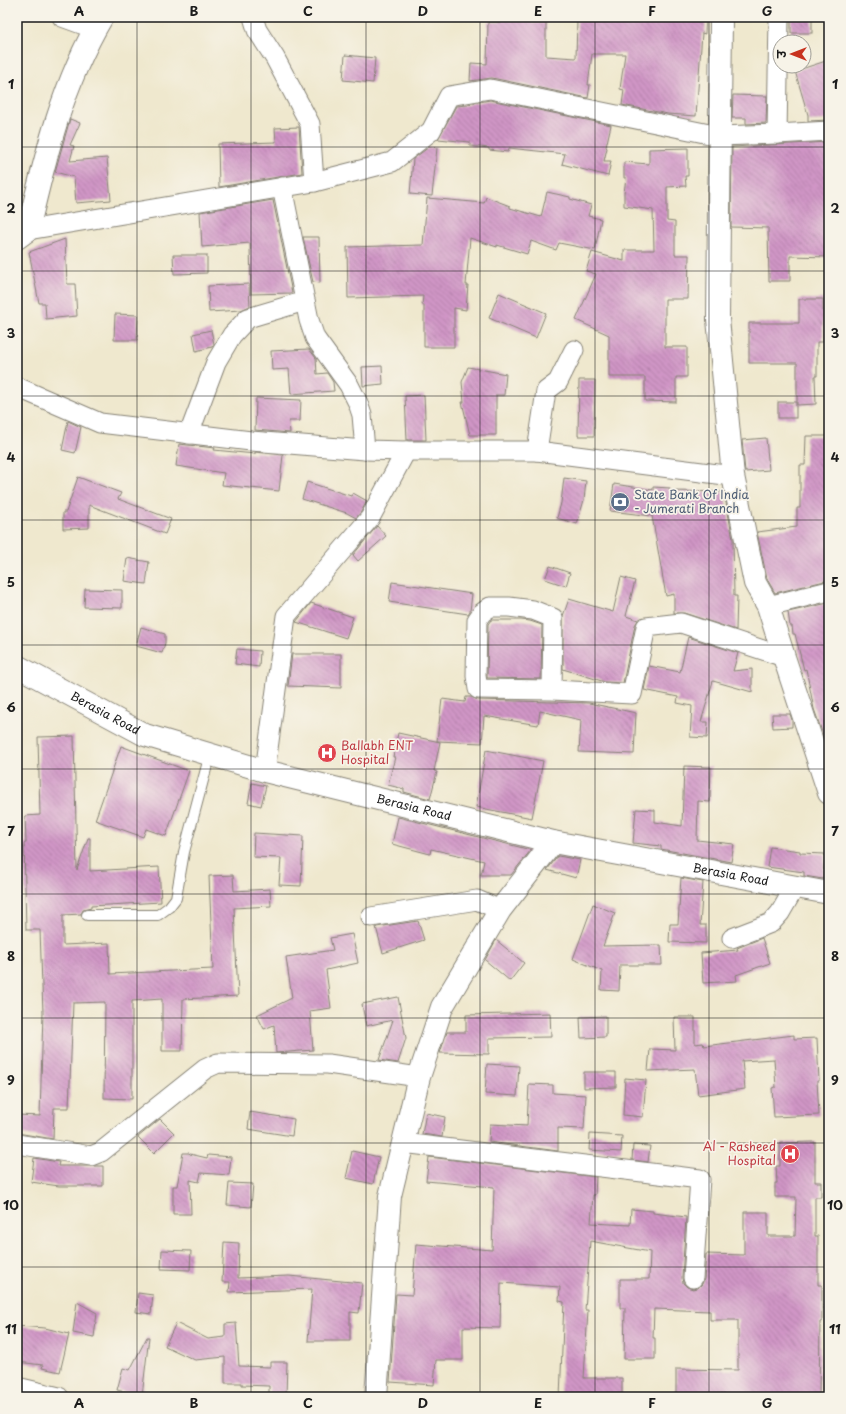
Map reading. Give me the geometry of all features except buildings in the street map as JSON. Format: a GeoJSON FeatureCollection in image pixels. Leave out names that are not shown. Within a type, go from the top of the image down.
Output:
{"type":"FeatureCollection","features":[{"type":"Feature","properties":{"kind":"street"},"geometry":{"type":"LineString","coordinates":[[62,17],[98,23],[66,91],[23,234],[282,186],[314,182],[392,162],[431,131],[449,96],[490,89],[719,136],[829,131]]}},
{"type":"Feature","properties":{"kind":"street"},"geometry":{"type":"LineString","coordinates":[[253,17],[257,30],[275,58],[310,124],[314,182]]}},
{"type":"Feature","properties":{"kind":"street"},"geometry":{"type":"LineString","coordinates":[[721,17],[718,319],[733,476],[755,583],[768,606],[829,793]]}},
{"type":"Feature","properties":{"kind":"street"},"geometry":{"type":"LineString","coordinates":[[777,134],[779,17]]}},
{"type":"Feature","properties":{"kind":"street"},"geometry":{"type":"LineString","coordinates":[[282,186],[309,320],[315,338],[349,385],[358,403],[362,416],[366,450]]}},
{"type":"Feature","properties":{"kind":"street"},"geometry":{"type":"LineString","coordinates":[[189,434],[216,362],[232,335],[248,318],[305,301]]}},
{"type":"Feature","properties":{"kind":"street"},"geometry":{"type":"LineString","coordinates":[[537,451],[546,391],[558,382],[574,350]]}},
{"type":"Feature","properties":{"kind":"street"},"geometry":{"type":"LineString","coordinates":[[17,386],[100,423],[251,441],[366,450],[537,451],[733,476]]}},
{"type":"Feature","properties":{"kind":"street"},"geometry":{"type":"LineString","coordinates":[[265,771],[286,616],[370,518],[406,451]]}},
{"type":"Feature","properties":{"kind":"street"},"geometry":{"type":"LineString","coordinates":[[768,606],[829,591]]}},
{"type":"Feature","properties":{"kind":"street"},"geometry":{"type":"LineString","coordinates":[[552,690],[553,618],[533,610],[509,607],[490,607],[482,613],[478,620],[476,676],[478,689],[552,690],[632,694],[646,627],[681,624],[784,657]]}},
{"type":"Feature","properties":{"kind":"street","name":"Berasia Road"},"geometry":{"type":"LineString","coordinates":[[17,666],[145,735],[265,771],[553,842],[829,893]]}},
{"type":"Feature","properties":{"kind":"street"},"geometry":{"type":"LineString","coordinates":[[376,1397],[390,1196],[418,1077],[442,1007],[500,910],[553,842]]}},
{"type":"Feature","properties":{"kind":"street"},"geometry":{"type":"LineString","coordinates":[[732,938],[771,923],[780,913],[795,887]]}},
{"type":"Feature","properties":{"kind":"street"},"geometry":{"type":"LineString","coordinates":[[371,917],[478,900],[500,910]]}},
{"type":"Feature","properties":{"kind":"street"},"geometry":{"type":"LineString","coordinates":[[17,1144],[91,1156],[102,1152],[205,1069],[218,1063],[328,1064],[418,1077]]}},
{"type":"Feature","properties":{"kind":"street"},"geometry":{"type":"LineString","coordinates":[[403,1143],[700,1179],[693,1278]]}},
{"type":"Feature","properties":{"kind":"street"},"geometry":{"type":"LineString","coordinates":[[17,1387],[59,1397]]}},
{"type":"Feature","properties":{"kind":"lane"},"geometry":{"type":"LineString","coordinates":[[87,915],[158,915],[169,908],[176,898],[184,852],[210,754]]}},
{"type":"Feature","properties":{"kind":"place","name":"State Bank Of India - Jumerati Branch"},"geometry":{"type":"Point","coordinates":[620,502]}},
{"type":"Feature","properties":{"kind":"place","name":"Ballabh ENT Hospital"},"geometry":{"type":"Point","coordinates":[327,753]}},
{"type":"Feature","properties":{"kind":"place","name":"Al - Rasheed Hospital"},"geometry":{"type":"Point","coordinates":[790,1154]}}]}
